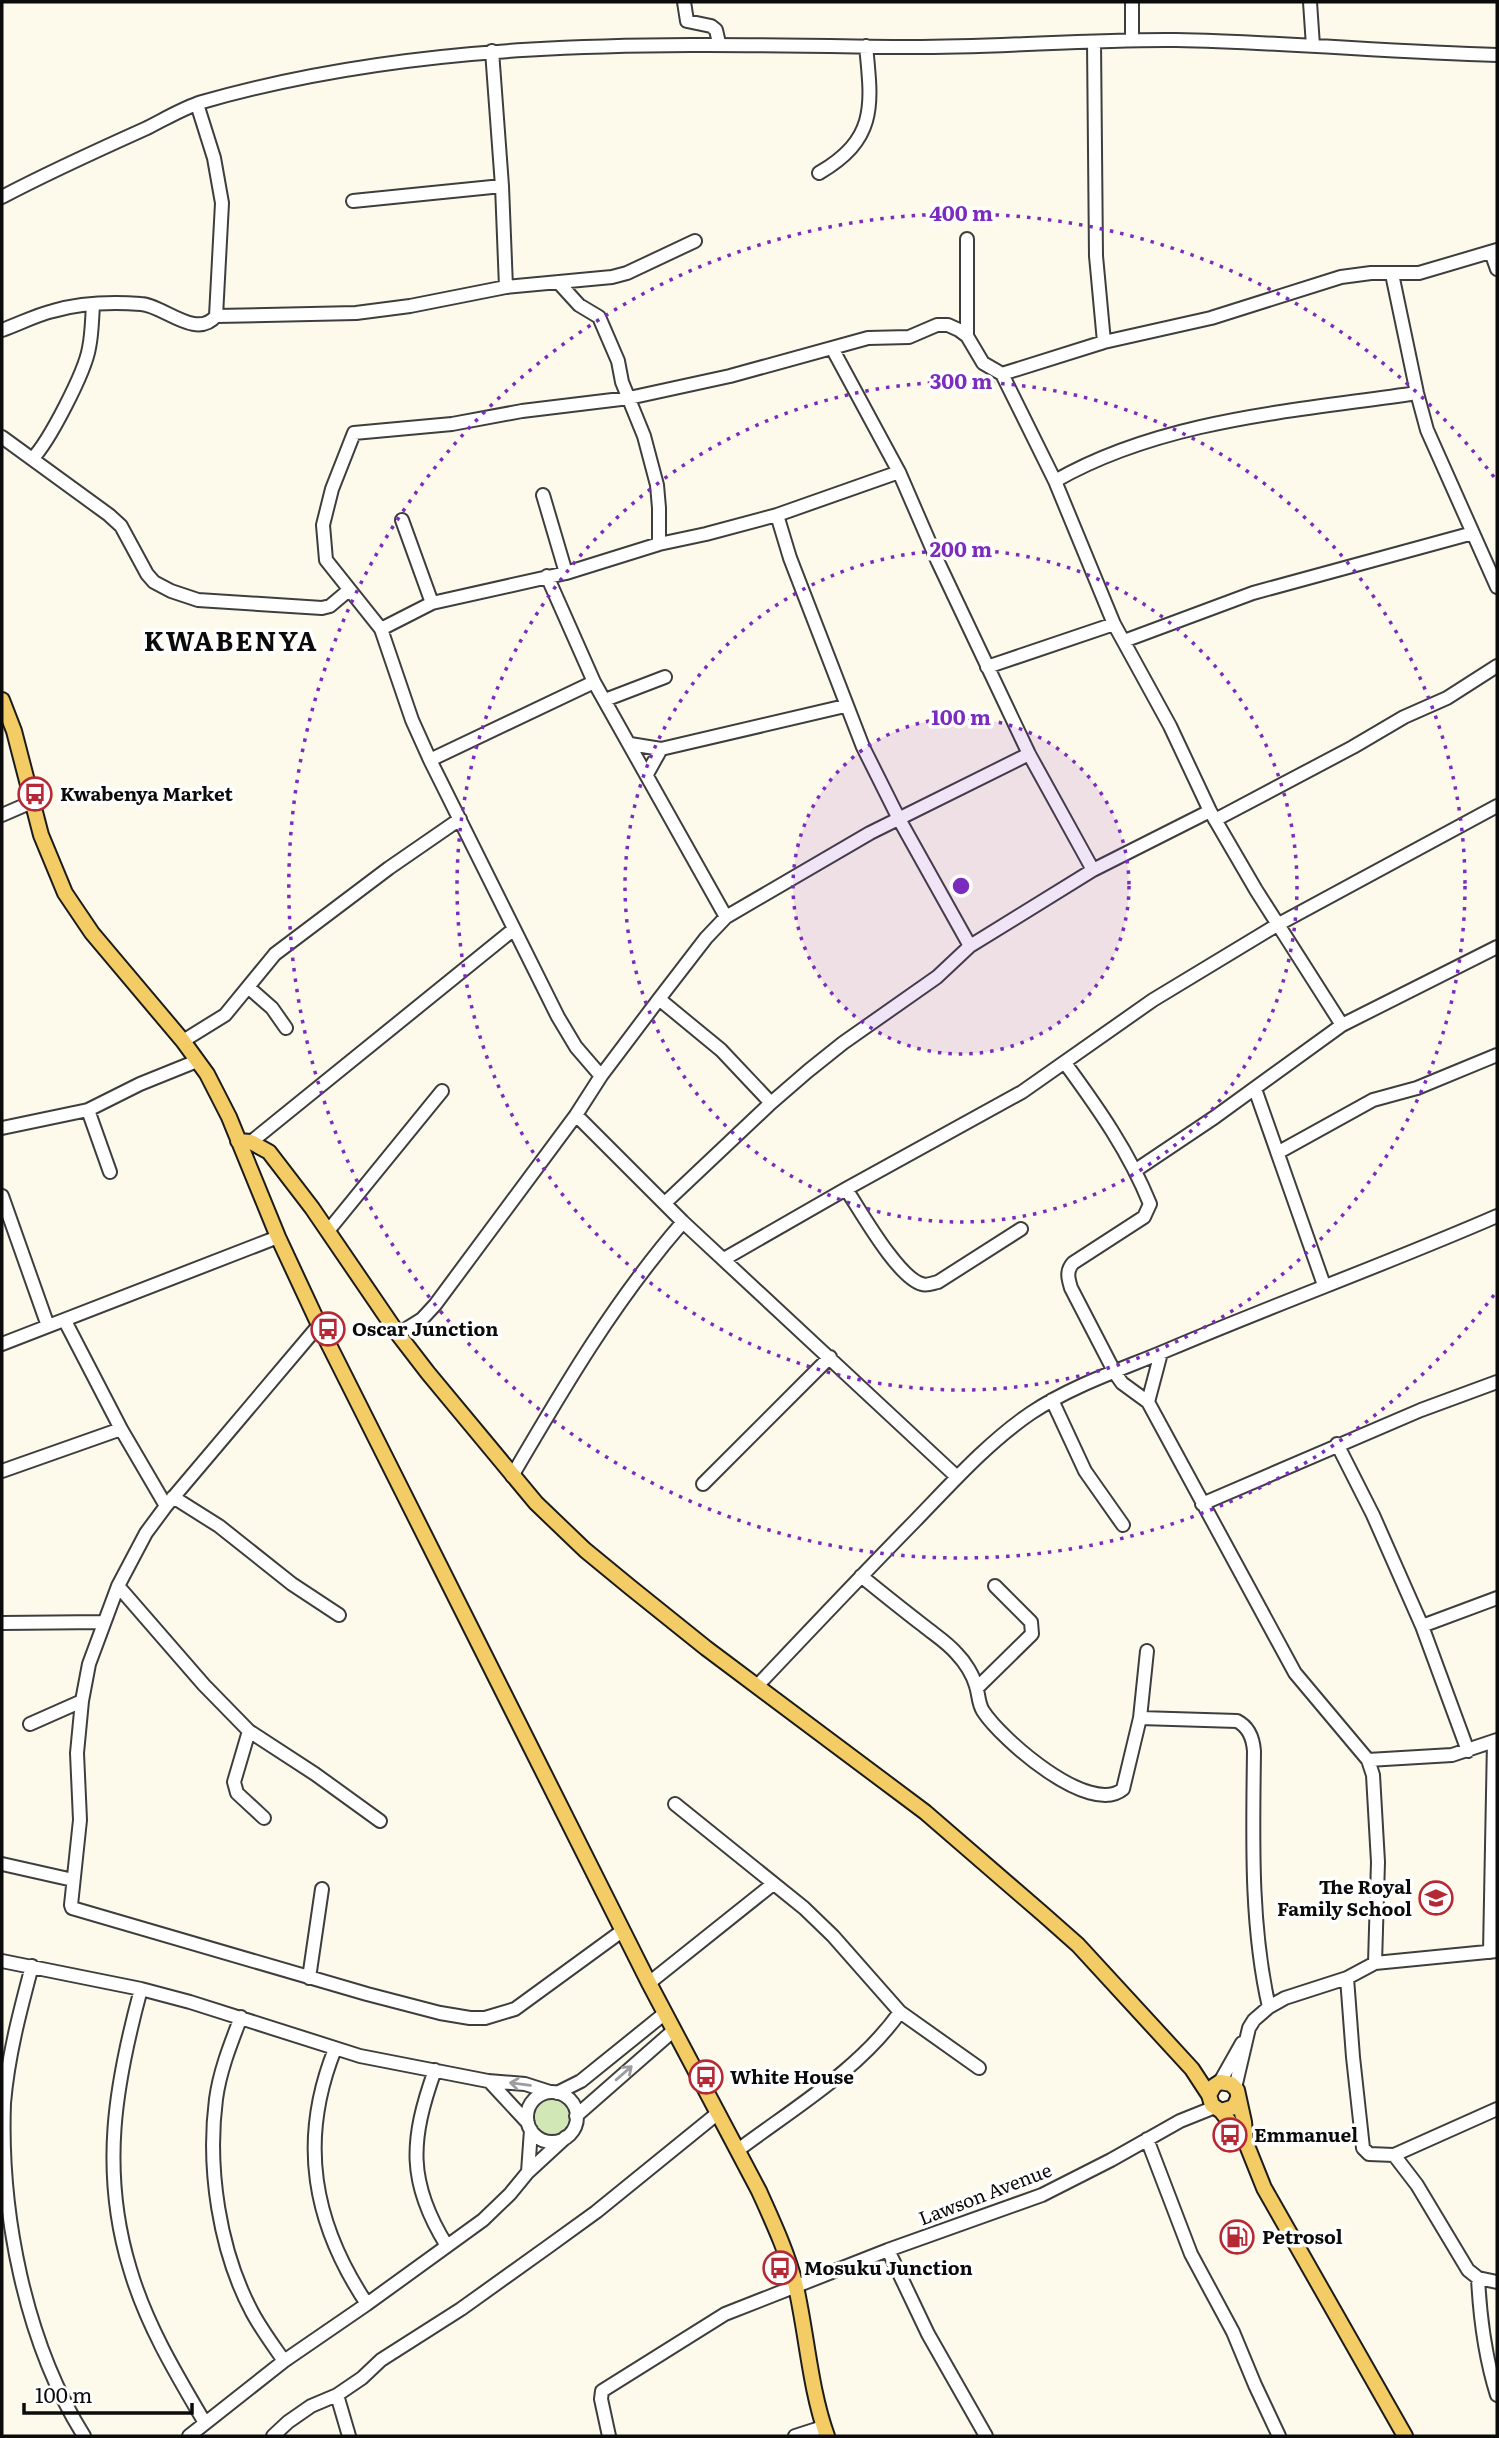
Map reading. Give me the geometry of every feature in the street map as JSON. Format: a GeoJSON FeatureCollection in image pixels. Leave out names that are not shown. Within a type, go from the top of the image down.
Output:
{"type":"FeatureCollection","features":[{"type":"Feature","properties":{"kind":"main road"},"geometry":{"type":"LineString","coordinates":[[2,700],[14,731],[49,857],[72,905],[119,967],[183,1041],[219,1095],[245,1141],[278,1237],[319,1325],[622,1931],[738,2150],[774,2225],[796,2286],[825,2431]]}},
{"type":"Feature","properties":{"kind":"main road"},"geometry":{"type":"LineString","coordinates":[[245,1141],[269,1152],[328,1231],[398,1334],[512,1476],[585,1550],[706,1648],[925,1812],[1078,1945],[1192,2069],[1215,2096],[1246,2143],[1264,2188],[1284,2225],[1405,2436]]}},
{"type":"Feature","properties":{"kind":"main road"},"geometry":{"type":"LineString","coordinates":[[1215,2096],[1228,2083],[1237,2093],[1246,2143]]}},
{"type":"Feature","properties":{"kind":"main road"},"geometry":{"type":"LineString","coordinates":[[1215,2096],[1234,2106],[1237,2093]]}},
{"type":"Feature","properties":{"kind":"street"},"geometry":{"type":"LineString","coordinates":[[684,2],[687,21],[711,26],[716,30],[719,43]]}},
{"type":"Feature","properties":{"kind":"street"},"geometry":{"type":"LineString","coordinates":[[1132,2],[1132,40]]}},
{"type":"Feature","properties":{"kind":"street"},"geometry":{"type":"LineString","coordinates":[[1310,2],[1313,46]]}},
{"type":"Feature","properties":{"kind":"street"},"geometry":{"type":"LineString","coordinates":[[2,197],[67,163],[197,103],[259,87],[345,71],[492,51],[590,45],[719,43],[866,46],[1132,40],[1497,55]]}},
{"type":"Feature","properties":{"kind":"street"},"geometry":{"type":"LineString","coordinates":[[1094,42],[1096,256],[1104,342]]}},
{"type":"Feature","properties":{"kind":"street"},"geometry":{"type":"LineString","coordinates":[[819,173],[841,160],[851,150],[866,122],[869,83],[866,46]]}},
{"type":"Feature","properties":{"kind":"street"},"geometry":{"type":"LineString","coordinates":[[492,51],[506,287]]}},
{"type":"Feature","properties":{"kind":"street"},"geometry":{"type":"LineString","coordinates":[[2,330],[54,310],[93,305],[143,304],[192,323],[211,322],[216,316],[222,203],[214,158],[197,103]]}},
{"type":"Feature","properties":{"kind":"street"},"geometry":{"type":"LineString","coordinates":[[354,201],[502,186]]}},
{"type":"Feature","properties":{"kind":"street"},"geometry":{"type":"LineString","coordinates":[[967,239],[967,336]]}},
{"type":"Feature","properties":{"kind":"street"},"geometry":{"type":"LineString","coordinates":[[216,316],[356,313],[410,306],[506,287],[626,273],[695,241]]}},
{"type":"Feature","properties":{"kind":"street"},"geometry":{"type":"LineString","coordinates":[[1002,374],[1104,342],[1211,318],[1341,276],[1419,273],[1494,251],[1497,269]]}},
{"type":"Feature","properties":{"kind":"street"},"geometry":{"type":"LineString","coordinates":[[1392,274],[1416,393],[1427,430],[1497,587]]}},
{"type":"Feature","properties":{"kind":"street"},"geometry":{"type":"LineString","coordinates":[[558,282],[579,305],[603,322],[643,436],[657,485],[659,544]]}},
{"type":"Feature","properties":{"kind":"street"},"geometry":{"type":"LineString","coordinates":[[32,459],[46,442],[79,377],[89,351],[93,305]]}},
{"type":"Feature","properties":{"kind":"street"},"geometry":{"type":"LineString","coordinates":[[601,1076],[576,1046],[558,1017],[430,760],[412,720],[381,629],[326,560],[322,535],[332,489],[354,433],[452,424],[522,411],[629,398],[730,376],[877,337],[909,337],[937,325],[948,325],[967,336],[983,363],[1002,374],[1055,481],[1114,624],[1170,726],[1213,815],[1278,925],[1342,1025]]}},
{"type":"Feature","properties":{"kind":"street"},"geometry":{"type":"LineString","coordinates":[[832,348],[899,471],[938,562],[1029,754],[1093,870]]}},
{"type":"Feature","properties":{"kind":"street"},"geometry":{"type":"LineString","coordinates":[[1055,481],[1109,453],[1157,439],[1243,419],[1416,393]]}},
{"type":"Feature","properties":{"kind":"street"},"geometry":{"type":"LineString","coordinates":[[2,437],[121,526],[147,575],[162,587],[198,600],[322,608],[330,606],[349,590]]}},
{"type":"Feature","properties":{"kind":"street"},"geometry":{"type":"LineString","coordinates":[[381,629],[432,603],[566,573],[659,544],[777,515],[899,471]]}},
{"type":"Feature","properties":{"kind":"street"},"geometry":{"type":"LineString","coordinates":[[543,495],[566,573]]}},
{"type":"Feature","properties":{"kind":"street"},"geometry":{"type":"LineString","coordinates":[[777,515],[790,558],[863,747],[899,819],[970,946]]}},
{"type":"Feature","properties":{"kind":"street"},"geometry":{"type":"LineString","coordinates":[[402,520],[432,603]]}},
{"type":"Feature","properties":{"kind":"street"},"geometry":{"type":"LineString","coordinates":[[1124,641],[1253,593],[1474,533]]}},
{"type":"Feature","properties":{"kind":"street"},"geometry":{"type":"LineString","coordinates":[[547,576],[594,682],[726,917]]}},
{"type":"Feature","properties":{"kind":"street"},"geometry":{"type":"LineString","coordinates":[[987,667],[1114,624]]}},
{"type":"Feature","properties":{"kind":"street"},"geometry":{"type":"LineString","coordinates":[[666,1203],[771,1102],[843,1043],[937,977],[970,946],[1093,870],[1353,747],[1404,717],[1447,698],[1497,666]]}},
{"type":"Feature","properties":{"kind":"street"},"geometry":{"type":"LineString","coordinates":[[605,700],[665,677]]}},
{"type":"Feature","properties":{"kind":"street"},"geometry":{"type":"LineString","coordinates":[[430,760],[594,682]]}},
{"type":"Feature","properties":{"kind":"street"},"geometry":{"type":"LineString","coordinates":[[631,744],[661,749],[845,705]]}},
{"type":"Feature","properties":{"kind":"street"},"geometry":{"type":"LineString","coordinates":[[647,775],[661,749]]}},
{"type":"Feature","properties":{"kind":"street"},"geometry":{"type":"LineString","coordinates":[[398,1334],[422,1319],[435,1305],[576,1115],[601,1076],[706,938],[726,917],[815,864],[1029,754]]}},
{"type":"Feature","properties":{"kind":"street"},"geometry":{"type":"LineString","coordinates":[[2,815],[32,802]]}},
{"type":"Feature","properties":{"kind":"street"},"geometry":{"type":"LineString","coordinates":[[724,1259],[1022,1092],[1153,1000],[1278,925],[1497,806]]}},
{"type":"Feature","properties":{"kind":"street"},"geometry":{"type":"LineString","coordinates":[[183,1041],[225,1015],[275,954],[389,868],[460,819]]}},
{"type":"Feature","properties":{"kind":"street"},"geometry":{"type":"LineString","coordinates":[[245,1141],[514,929]]}},
{"type":"Feature","properties":{"kind":"street"},"geometry":{"type":"LineString","coordinates":[[1136,1170],[1255,1089],[1342,1025],[1497,947]]}},
{"type":"Feature","properties":{"kind":"street"},"geometry":{"type":"LineString","coordinates":[[248,987],[272,1008],[286,1028]]}},
{"type":"Feature","properties":{"kind":"street"},"geometry":{"type":"LineString","coordinates":[[659,999],[721,1050],[771,1102]]}},
{"type":"Feature","properties":{"kind":"street"},"geometry":{"type":"LineString","coordinates":[[1279,1152],[1373,1100],[1416,1088],[1497,1055]]}},
{"type":"Feature","properties":{"kind":"street"},"geometry":{"type":"LineString","coordinates":[[2,1128],[88,1110],[140,1084],[197,1061]]}},
{"type":"Feature","properties":{"kind":"street"},"geometry":{"type":"LineString","coordinates":[[1065,1063],[1096,1105],[1136,1170],[1150,1204],[1147,1213],[1069,1268],[1068,1275],[1075,1298],[1122,1383],[1148,1402],[1295,1674],[1368,1760],[1373,1775],[1378,1862],[1375,1963]]}},
{"type":"Feature","properties":{"kind":"street"},"geometry":{"type":"LineString","coordinates":[[1255,1089],[1324,1285]]}},
{"type":"Feature","properties":{"kind":"street"},"geometry":{"type":"LineString","coordinates":[[328,1231],[442,1091]]}},
{"type":"Feature","properties":{"kind":"street"},"geometry":{"type":"LineString","coordinates":[[88,1110],[110,1172]]}},
{"type":"Feature","properties":{"kind":"street"},"geometry":{"type":"LineString","coordinates":[[576,1115],[683,1222],[957,1477]]}},
{"type":"Feature","properties":{"kind":"street"},"geometry":{"type":"LineString","coordinates":[[846,1189],[896,1263],[922,1285],[938,1282],[1021,1229]]}},
{"type":"Feature","properties":{"kind":"street"},"geometry":{"type":"LineString","coordinates":[[2,1196],[48,1326]]}},
{"type":"Feature","properties":{"kind":"street"},"geometry":{"type":"LineString","coordinates":[[758,1685],[957,1477],[1012,1427],[1052,1400],[1324,1285],[1426,1247],[1497,1216]]}},
{"type":"Feature","properties":{"kind":"street"},"geometry":{"type":"LineString","coordinates":[[512,1476],[588,1346],[626,1290],[683,1222]]}},
{"type":"Feature","properties":{"kind":"street"},"geometry":{"type":"LineString","coordinates":[[2,1344],[278,1237]]}},
{"type":"Feature","properties":{"kind":"street"},"geometry":{"type":"LineString","coordinates":[[65,1321],[121,1429],[169,1502],[219,1526],[292,1584],[340,1615]]}},
{"type":"Feature","properties":{"kind":"street"},"geometry":{"type":"LineString","coordinates":[[319,1325],[169,1502],[146,1533],[118,1586],[89,1664],[82,1701],[77,1753],[80,1820],[71,1905],[75,1911],[309,1978],[440,2013],[470,2018],[485,2018],[515,2009],[622,1931]]}},
{"type":"Feature","properties":{"kind":"street"},"geometry":{"type":"LineString","coordinates":[[1148,1402],[1161,1353]]}},
{"type":"Feature","properties":{"kind":"street"},"geometry":{"type":"LineString","coordinates":[[703,1484],[830,1357]]}},
{"type":"Feature","properties":{"kind":"street"},"geometry":{"type":"LineString","coordinates":[[1202,1504],[1337,1444],[1497,1382]]}},
{"type":"Feature","properties":{"kind":"street"},"geometry":{"type":"LineString","coordinates":[[1052,1400],[1085,1471],[1124,1525]]}},
{"type":"Feature","properties":{"kind":"street"},"geometry":{"type":"LineString","coordinates":[[2,1471],[121,1429]]}},
{"type":"Feature","properties":{"kind":"street"},"geometry":{"type":"LineString","coordinates":[[1337,1444],[1373,1515],[1422,1626],[1468,1751]]}},
{"type":"Feature","properties":{"kind":"street"},"geometry":{"type":"LineString","coordinates":[[861,1576],[959,1655],[977,1688],[980,1707],[999,1733],[1025,1756],[1064,1781],[1099,1794],[1118,1794],[1124,1789],[1140,1718],[1147,1651]]}},
{"type":"Feature","properties":{"kind":"street"},"geometry":{"type":"LineString","coordinates":[[118,1586],[204,1685],[249,1731],[380,1821]]}},
{"type":"Feature","properties":{"kind":"street"},"geometry":{"type":"LineString","coordinates":[[977,1688],[1032,1634],[1031,1622],[995,1586]]}},
{"type":"Feature","properties":{"kind":"street"},"geometry":{"type":"LineString","coordinates":[[1422,1626],[1497,1598]]}},
{"type":"Feature","properties":{"kind":"street"},"geometry":{"type":"LineString","coordinates":[[2,1623],[104,1622]]}},
{"type":"Feature","properties":{"kind":"street"},"geometry":{"type":"LineString","coordinates":[[30,1724],[82,1701]]}},
{"type":"Feature","properties":{"kind":"street"},"geometry":{"type":"LineString","coordinates":[[1140,1718],[1231,1720],[1244,1724],[1252,1737],[1258,1948],[1269,2007]]}},
{"type":"Feature","properties":{"kind":"street"},"geometry":{"type":"LineString","coordinates":[[249,1731],[234,1782],[237,1793],[264,1818]]}},
{"type":"Feature","properties":{"kind":"street"},"geometry":{"type":"LineString","coordinates":[[1237,2093],[1247,2037],[1254,2020],[1269,2007],[1304,1990],[1347,1978],[1375,1963],[1493,1952],[1496,1741],[1452,1755],[1368,1760]]}},
{"type":"Feature","properties":{"kind":"street"},"geometry":{"type":"LineString","coordinates":[[675,1804],[833,1936],[900,2012],[979,2068]]}},
{"type":"Feature","properties":{"kind":"street"},"geometry":{"type":"LineString","coordinates":[[2,1864],[74,1880]]}},
{"type":"Feature","properties":{"kind":"street"},"geometry":{"type":"LineString","coordinates":[[649,1983],[774,1884]]}},
{"type":"Feature","properties":{"kind":"street"},"geometry":{"type":"LineString","coordinates":[[309,1978],[322,1888]]}},
{"type":"Feature","properties":{"kind":"street"},"geometry":{"type":"LineString","coordinates":[[2,1961],[141,1989],[241,2017],[335,2049],[488,2081],[526,2084],[554,2092],[571,2101],[576,2116],[575,2124],[566,2137],[528,2172],[496,2208],[367,2304],[284,2361],[189,2436]]}},
{"type":"Feature","properties":{"kind":"street"},"geometry":{"type":"LineString","coordinates":[[32,1966],[15,2033],[4,2105],[6,2203],[28,2306],[45,2361],[84,2436]]}},
{"type":"Feature","properties":{"kind":"street"},"geometry":{"type":"LineString","coordinates":[[1347,1978],[1363,2148],[1369,2154],[1394,2155],[1497,2109]]}},
{"type":"Feature","properties":{"kind":"street"},"geometry":{"type":"LineString","coordinates":[[141,1989],[124,2050],[114,2120],[113,2152],[120,2229],[131,2272],[144,2306],[167,2358],[205,2423]]}},
{"type":"Feature","properties":{"kind":"street"},"geometry":{"type":"LineString","coordinates":[[738,2150],[854,2062],[892,2024],[900,2012]]}},
{"type":"Feature","properties":{"kind":"street"},"geometry":{"type":"LineString","coordinates":[[528,2172],[529,2106],[534,2100],[581,2081],[664,2014]]}},
{"type":"Feature","properties":{"kind":"street"},"geometry":{"type":"LineString","coordinates":[[241,2017],[225,2061],[216,2100],[215,2177],[222,2224],[239,2281],[252,2312],[284,2361]]}},
{"type":"Feature","properties":{"kind":"street"},"geometry":{"type":"LineString","coordinates":[[576,2116],[673,2031]]}},
{"type":"Feature","properties":{"kind":"street"},"geometry":{"type":"LineString","coordinates":[[641,2034],[652,2049]]}},
{"type":"Feature","properties":{"kind":"street"},"geometry":{"type":"LineString","coordinates":[[1215,2096],[1231,2059],[1247,2037]]}},
{"type":"Feature","properties":{"kind":"street"},"geometry":{"type":"LineString","coordinates":[[335,2049],[318,2105],[314,2142],[316,2184],[335,2248],[367,2304]]}},
{"type":"Feature","properties":{"kind":"street"},"geometry":{"type":"LineString","coordinates":[[435,2070],[421,2115],[416,2150],[417,2172],[419,2189],[427,2210],[447,2246]]}},
{"type":"Feature","properties":{"kind":"street"},"geometry":{"type":"LineString","coordinates":[[488,2081],[508,2100],[536,2136],[551,2141],[566,2137]]}},
{"type":"Feature","properties":{"kind":"street","name":"Lawson Avenue"},"geometry":{"type":"LineString","coordinates":[[610,2436],[601,2399],[602,2391],[725,2314],[888,2250],[1042,2195],[1180,2121],[1215,2096]]}},
{"type":"Feature","properties":{"kind":"street"},"geometry":{"type":"LineString","coordinates":[[273,2436],[311,2406],[337,2395],[362,2378],[381,2360],[461,2309],[549,2246],[718,2113]]}},
{"type":"Feature","properties":{"kind":"street"},"geometry":{"type":"LineString","coordinates":[[1147,2139],[1191,2254],[1233,2332],[1279,2436]]}},
{"type":"Feature","properties":{"kind":"street"},"geometry":{"type":"LineString","coordinates":[[1394,2155],[1417,2185],[1468,2270],[1478,2278],[1497,2282]]}},
{"type":"Feature","properties":{"kind":"street"},"geometry":{"type":"LineString","coordinates":[[888,2250],[928,2334],[986,2436]]}},
{"type":"Feature","properties":{"kind":"street"},"geometry":{"type":"LineString","coordinates":[[1478,2278],[1480,2314],[1490,2373],[1497,2395]]}},
{"type":"Feature","properties":{"kind":"street"},"geometry":{"type":"LineString","coordinates":[[337,2395],[349,2436]]}},
{"type":"Feature","properties":{"kind":"street"},"geometry":{"type":"LineString","coordinates":[[795,2436],[825,2431]]}},
{"type":"Feature","properties":{"kind":"green space"},"geometry":{"type":"Polygon","coordinates":[[[552,2100],[564,2105],[569,2117],[564,2129],[552,2134],[540,2129],[535,2117],[540,2105],[552,2100]]]}},
{"type":"Feature","properties":{"kind":"place","name":"Kwabenya Market"},"geometry":{"type":"Point","coordinates":[35,794]}},
{"type":"Feature","properties":{"kind":"place","name":"Oscar Junction"},"geometry":{"type":"Point","coordinates":[328,1329]}},
{"type":"Feature","properties":{"kind":"place","name":"The Royal Family School"},"geometry":{"type":"Point","coordinates":[1436,1898]}},
{"type":"Feature","properties":{"kind":"place","name":"White House"},"geometry":{"type":"Point","coordinates":[706,2077]}},
{"type":"Feature","properties":{"kind":"place","name":"Emmanuel"},"geometry":{"type":"Point","coordinates":[1230,2135]}},
{"type":"Feature","properties":{"kind":"place","name":"Petrosol"},"geometry":{"type":"Point","coordinates":[1237,2237]}},
{"type":"Feature","properties":{"kind":"place","name":"Mosuku Junction"},"geometry":{"type":"Point","coordinates":[780,2268]}},
{"type":"Feature","properties":{"kind":"district","name":"KWABENYA"},"geometry":{"type":"Point","coordinates":[231,642]}}]}
